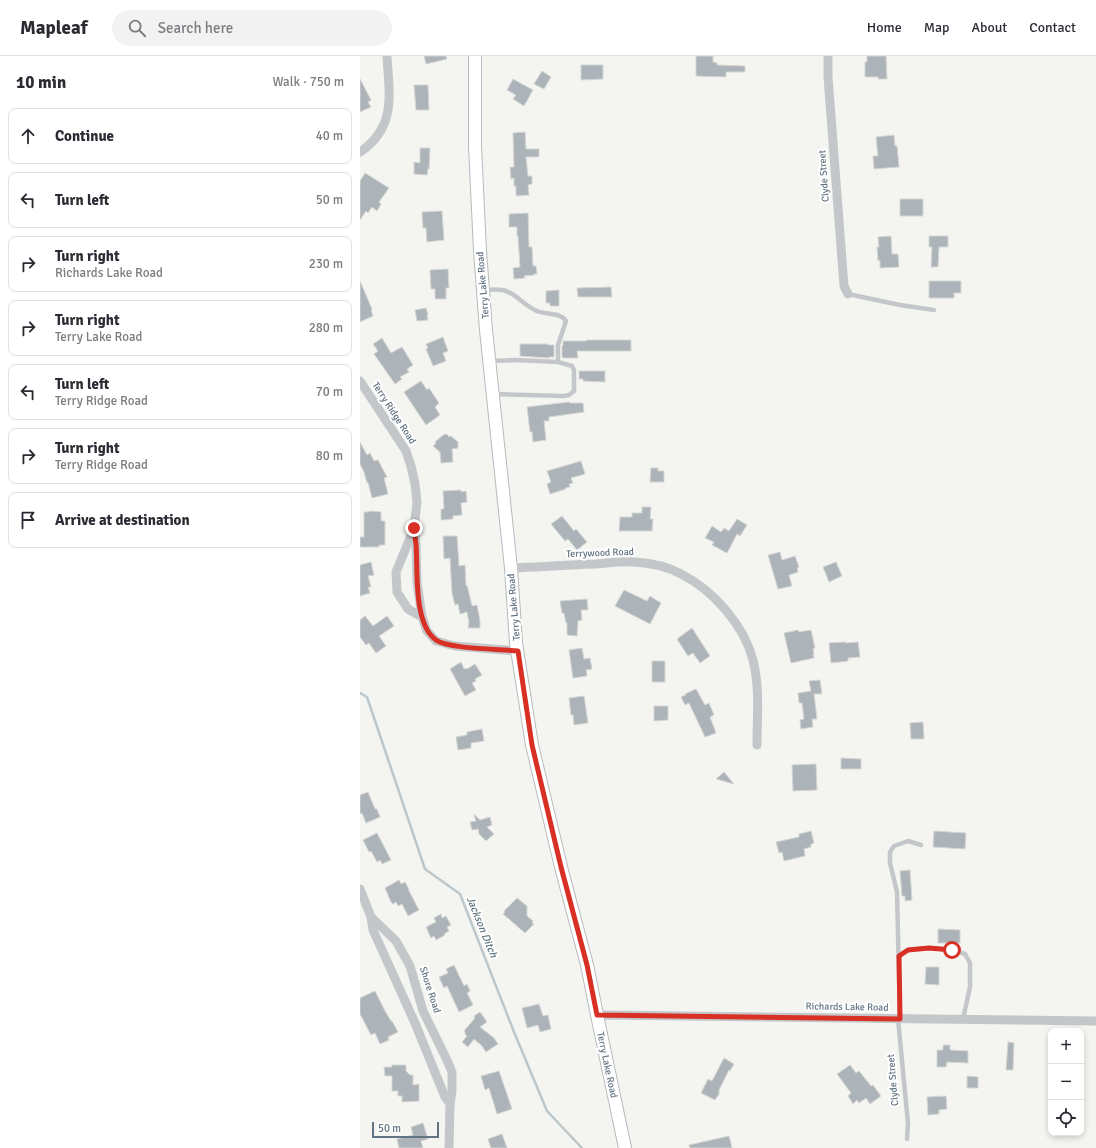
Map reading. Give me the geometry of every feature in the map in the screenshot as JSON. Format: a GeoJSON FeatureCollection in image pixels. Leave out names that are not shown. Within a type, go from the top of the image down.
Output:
{"type":"FeatureCollection","features":[{"type":"Feature","properties":{"kind":"main road","name":"Terry Lake Road"},"geometry":{"type":"LineString","coordinates":[[475,56],[475,146],[480,251],[489,361],[511,568],[518,651],[532,745],[561,867],[587,965],[625,1148]]}},
{"type":"Feature","properties":{"kind":"street"},"geometry":{"type":"LineString","coordinates":[[360,152],[377,137],[386,121],[389,103],[387,56]]}},
{"type":"Feature","properties":{"kind":"street","name":"Clyde Street"},"geometry":{"type":"LineString","coordinates":[[828,56],[828,77],[839,231],[844,286],[848,294]]}},
{"type":"Feature","properties":{"kind":"street","name":"Terry Ridge Road"},"geometry":{"type":"LineString","coordinates":[[360,381],[406,451],[411,466],[417,502],[414,528],[417,582],[422,617],[427,631],[436,641],[455,646],[518,651]]}},
{"type":"Feature","properties":{"kind":"street","name":"Terry Ridge Road"},"geometry":{"type":"LineString","coordinates":[[414,528],[396,572],[397,592],[408,609],[422,617]]}},
{"type":"Feature","properties":{"kind":"street","name":"Terrywood Road"},"geometry":{"type":"LineString","coordinates":[[511,568],[633,562],[658,565],[681,574],[703,588],[720,603],[737,626],[753,660],[757,684],[758,745]]}},
{"type":"Feature","properties":{"kind":"street","name":"Shore Road"},"geometry":{"type":"LineString","coordinates":[[360,890],[373,930],[415,1023],[445,1096],[450,1104]]}},
{"type":"Feature","properties":{"kind":"street","name":"Shore Road"},"geometry":{"type":"LineString","coordinates":[[370,917],[396,941],[410,966],[423,1011],[452,1072],[449,1148]]}},
{"type":"Feature","properties":{"kind":"street","name":"Richards Lake Road"},"geometry":{"type":"LineString","coordinates":[[597,1015],[1096,1021]]}},
{"type":"Feature","properties":{"kind":"lane"},"geometry":{"type":"LineString","coordinates":[[483,290],[503,290],[512,294],[534,311],[560,316],[564,319],[566,322],[558,345],[558,362]]}},
{"type":"Feature","properties":{"kind":"lane"},"geometry":{"type":"LineString","coordinates":[[848,294],[900,305],[934,310]]}},
{"type":"Feature","properties":{"kind":"lane"},"geometry":{"type":"LineString","coordinates":[[489,361],[516,360],[558,362],[572,366],[574,370],[574,391],[569,395],[493,394]]}},
{"type":"Feature","properties":{"kind":"lane"},"geometry":{"type":"LineString","coordinates":[[899,1019],[897,892],[890,863],[890,852],[894,846],[908,841],[921,845]]}},
{"type":"Feature","properties":{"kind":"lane"},"geometry":{"type":"LineString","coordinates":[[899,956],[908,950],[929,948],[952,950],[965,954],[970,963],[970,987],[963,1020]]}},
{"type":"Feature","properties":{"kind":"lane","name":"Clyde Street"},"geometry":{"type":"LineString","coordinates":[[899,1019],[908,1123],[906,1139]]}},
{"type":"Feature","properties":{"kind":"building"},"geometry":{"type":"Polygon","coordinates":[[[424,56],[446,56],[447,59],[426,64],[424,56]]]}},
{"type":"Feature","properties":{"kind":"building"},"geometry":{"type":"Polygon","coordinates":[[[696,56],[713,56],[713,62],[717,63],[717,65],[745,66],[745,72],[726,72],[726,77],[696,76],[696,56]]]}},
{"type":"Feature","properties":{"kind":"building"},"geometry":{"type":"Polygon","coordinates":[[[867,56],[886,56],[887,79],[865,77],[865,62],[867,62],[867,56]]]}},
{"type":"Feature","properties":{"kind":"building"},"geometry":{"type":"Polygon","coordinates":[[[581,65],[603,65],[603,79],[581,80],[581,65]]]}},
{"type":"Feature","properties":{"kind":"building"},"geometry":{"type":"Polygon","coordinates":[[[542,71],[551,77],[544,89],[534,84],[542,71]]]}},
{"type":"Feature","properties":{"kind":"building"},"geometry":{"type":"Polygon","coordinates":[[[360,79],[371,100],[368,102],[371,107],[360,112],[360,79]]]}},
{"type":"Feature","properties":{"kind":"building"},"geometry":{"type":"Polygon","coordinates":[[[513,79],[533,90],[524,106],[513,99],[516,95],[507,90],[513,79]]]}},
{"type":"Feature","properties":{"kind":"building"},"geometry":{"type":"Polygon","coordinates":[[[414,85],[428,85],[429,110],[416,110],[414,85]]]}},
{"type":"Feature","properties":{"kind":"building"},"geometry":{"type":"Polygon","coordinates":[[[525,132],[526,149],[539,149],[539,157],[526,157],[528,176],[532,176],[532,184],[528,185],[529,195],[516,196],[516,186],[514,186],[514,178],[511,179],[510,167],[514,167],[513,133],[525,132]]]}},
{"type":"Feature","properties":{"kind":"building"},"geometry":{"type":"Polygon","coordinates":[[[894,135],[895,146],[897,146],[899,167],[874,169],[873,156],[878,156],[876,137],[894,135]]]}},
{"type":"Feature","properties":{"kind":"building"},"geometry":{"type":"Polygon","coordinates":[[[420,148],[430,148],[429,169],[427,175],[414,174],[414,162],[420,163],[420,148]]]}},
{"type":"Feature","properties":{"kind":"building"},"geometry":{"type":"Polygon","coordinates":[[[365,173],[389,188],[379,202],[381,204],[377,211],[372,207],[368,213],[366,211],[360,220],[360,181],[365,173]]]}},
{"type":"Feature","properties":{"kind":"building"},"geometry":{"type":"Polygon","coordinates":[[[900,199],[923,199],[923,216],[900,216],[900,199]]]}},
{"type":"Feature","properties":{"kind":"building"},"geometry":{"type":"Polygon","coordinates":[[[442,211],[444,240],[427,242],[426,228],[423,228],[422,212],[442,211]]]}},
{"type":"Feature","properties":{"kind":"building"},"geometry":{"type":"Polygon","coordinates":[[[528,213],[529,247],[532,247],[533,266],[536,266],[537,274],[524,276],[525,278],[514,279],[513,268],[520,267],[518,236],[517,227],[509,227],[509,214],[528,213]]]}},
{"type":"Feature","properties":{"kind":"building"},"geometry":{"type":"Polygon","coordinates":[[[891,236],[892,254],[898,254],[899,267],[880,268],[877,247],[879,247],[878,237],[891,236]]]}},
{"type":"Feature","properties":{"kind":"building"},"geometry":{"type":"Polygon","coordinates":[[[929,236],[948,236],[948,247],[939,247],[938,267],[931,267],[932,247],[929,247],[929,236]]]}},
{"type":"Feature","properties":{"kind":"building"},"geometry":{"type":"Polygon","coordinates":[[[448,269],[449,288],[446,288],[446,299],[435,299],[435,289],[431,289],[430,270],[448,269]]]}},
{"type":"Feature","properties":{"kind":"building"},"geometry":{"type":"Polygon","coordinates":[[[360,281],[372,309],[373,316],[360,322],[360,281]]]}},
{"type":"Feature","properties":{"kind":"building"},"geometry":{"type":"Polygon","coordinates":[[[929,281],[961,281],[961,293],[954,293],[954,298],[929,298],[929,281]]]}},
{"type":"Feature","properties":{"kind":"building"},"geometry":{"type":"Polygon","coordinates":[[[611,287],[612,297],[578,297],[577,288],[611,287]]]}},
{"type":"Feature","properties":{"kind":"building"},"geometry":{"type":"Polygon","coordinates":[[[559,290],[559,306],[550,306],[550,303],[546,303],[546,291],[559,290]]]}},
{"type":"Feature","properties":{"kind":"building"},"geometry":{"type":"Polygon","coordinates":[[[426,308],[428,320],[417,321],[415,310],[426,308]]]}},
{"type":"Feature","properties":{"kind":"building"},"geometry":{"type":"Polygon","coordinates":[[[443,337],[448,351],[443,353],[446,361],[433,366],[426,349],[428,348],[426,344],[443,337]]]}},
{"type":"Feature","properties":{"kind":"building"},"geometry":{"type":"Polygon","coordinates":[[[382,338],[391,353],[402,347],[413,365],[407,369],[409,372],[400,377],[402,379],[395,384],[374,354],[378,351],[373,344],[382,338]]]}},
{"type":"Feature","properties":{"kind":"building"},"geometry":{"type":"Polygon","coordinates":[[[631,340],[631,351],[577,351],[578,358],[562,357],[563,341],[631,340]]]}},
{"type":"Feature","properties":{"kind":"building"},"geometry":{"type":"Polygon","coordinates":[[[520,344],[554,345],[554,357],[520,356],[520,344]]]}},
{"type":"Feature","properties":{"kind":"building"},"geometry":{"type":"Polygon","coordinates":[[[579,371],[605,371],[605,382],[583,381],[583,379],[579,379],[579,371]]]}},
{"type":"Feature","properties":{"kind":"building"},"geometry":{"type":"Polygon","coordinates":[[[421,381],[427,390],[429,388],[439,403],[435,407],[440,415],[426,425],[404,392],[421,381]]]}},
{"type":"Feature","properties":{"kind":"building"},"geometry":{"type":"Polygon","coordinates":[[[569,402],[583,403],[584,412],[549,417],[549,421],[544,421],[546,440],[533,442],[532,432],[530,432],[527,407],[569,402]]]}},
{"type":"Feature","properties":{"kind":"building"},"geometry":{"type":"Polygon","coordinates":[[[447,434],[449,437],[451,436],[458,442],[458,448],[452,449],[453,462],[441,463],[440,452],[433,446],[436,443],[435,442],[443,435],[447,434]]]}},
{"type":"Feature","properties":{"kind":"building"},"geometry":{"type":"Polygon","coordinates":[[[360,442],[367,455],[370,453],[374,461],[378,460],[387,477],[384,478],[388,494],[372,498],[368,482],[367,483],[360,464],[360,442]]]}},
{"type":"Feature","properties":{"kind":"building"},"geometry":{"type":"Polygon","coordinates":[[[581,461],[585,474],[571,478],[573,483],[569,484],[570,487],[550,494],[547,484],[551,482],[547,471],[581,461]]]}},
{"type":"Feature","properties":{"kind":"building"},"geometry":{"type":"Polygon","coordinates":[[[651,468],[658,468],[658,471],[664,471],[664,482],[650,482],[651,468]]]}},
{"type":"Feature","properties":{"kind":"building"},"geometry":{"type":"Polygon","coordinates":[[[461,490],[461,492],[466,491],[467,502],[461,503],[462,515],[453,516],[453,519],[441,520],[441,509],[444,509],[443,491],[461,490]]]}},
{"type":"Feature","properties":{"kind":"building"},"geometry":{"type":"Polygon","coordinates":[[[642,507],[651,507],[650,519],[653,519],[652,531],[619,531],[620,517],[632,517],[632,513],[642,513],[642,507]]]}},
{"type":"Feature","properties":{"kind":"building"},"geometry":{"type":"Polygon","coordinates":[[[364,512],[381,512],[381,521],[385,521],[385,545],[379,545],[379,547],[360,547],[360,537],[364,537],[364,512]]]}},
{"type":"Feature","properties":{"kind":"building"},"geometry":{"type":"Polygon","coordinates":[[[562,516],[574,531],[576,529],[587,542],[577,550],[568,539],[565,541],[551,524],[562,516]]]}},
{"type":"Feature","properties":{"kind":"building"},"geometry":{"type":"Polygon","coordinates":[[[737,519],[747,525],[740,536],[737,534],[727,553],[712,545],[714,542],[705,538],[712,526],[721,532],[724,528],[729,531],[737,519]]]}},
{"type":"Feature","properties":{"kind":"building"},"geometry":{"type":"Polygon","coordinates":[[[443,536],[457,536],[459,566],[465,565],[466,586],[467,585],[472,606],[477,605],[480,628],[468,628],[469,622],[467,612],[460,614],[458,604],[455,605],[452,593],[450,558],[444,559],[443,536]]]}},
{"type":"Feature","properties":{"kind":"building"},"geometry":{"type":"Polygon","coordinates":[[[780,552],[782,560],[795,556],[799,567],[797,568],[798,572],[789,575],[792,586],[778,589],[768,555],[780,552]]]}},
{"type":"Feature","properties":{"kind":"building"},"geometry":{"type":"Polygon","coordinates":[[[371,562],[374,575],[368,576],[371,587],[368,587],[370,593],[360,596],[360,565],[371,562]]]}},
{"type":"Feature","properties":{"kind":"building"},"geometry":{"type":"Polygon","coordinates":[[[836,562],[842,576],[829,582],[823,567],[836,562]]]}},
{"type":"Feature","properties":{"kind":"building"},"geometry":{"type":"Polygon","coordinates":[[[624,590],[647,601],[650,596],[661,603],[650,624],[615,606],[624,590]]]}},
{"type":"Feature","properties":{"kind":"building"},"geometry":{"type":"Polygon","coordinates":[[[587,599],[588,610],[581,610],[582,620],[578,621],[577,636],[567,635],[567,623],[564,613],[562,613],[560,601],[587,599]]]}},
{"type":"Feature","properties":{"kind":"building"},"geometry":{"type":"Polygon","coordinates":[[[365,616],[373,626],[387,616],[394,626],[379,636],[386,646],[376,653],[369,643],[366,645],[360,637],[360,620],[365,616]]]}},
{"type":"Feature","properties":{"kind":"building"},"geometry":{"type":"Polygon","coordinates":[[[692,628],[710,656],[700,663],[693,653],[688,656],[677,639],[692,628]]]}},
{"type":"Feature","properties":{"kind":"building"},"geometry":{"type":"Polygon","coordinates":[[[798,630],[799,632],[811,630],[815,648],[813,648],[814,658],[791,663],[784,633],[798,630]]]}},
{"type":"Feature","properties":{"kind":"building"},"geometry":{"type":"Polygon","coordinates":[[[858,642],[860,657],[848,658],[848,661],[831,663],[829,643],[858,642]]]}},
{"type":"Feature","properties":{"kind":"building"},"geometry":{"type":"Polygon","coordinates":[[[582,648],[584,659],[590,658],[592,669],[586,670],[587,676],[573,678],[569,650],[582,648]]]}},
{"type":"Feature","properties":{"kind":"building"},"geometry":{"type":"Polygon","coordinates":[[[652,661],[665,661],[665,682],[652,682],[652,661]]]}},
{"type":"Feature","properties":{"kind":"building"},"geometry":{"type":"Polygon","coordinates":[[[461,662],[464,669],[467,669],[475,664],[482,675],[475,679],[476,681],[472,683],[476,690],[465,696],[450,669],[461,662]]]}},
{"type":"Feature","properties":{"kind":"building"},"geometry":{"type":"Polygon","coordinates":[[[820,680],[822,694],[814,694],[817,719],[812,719],[813,727],[801,729],[800,720],[804,719],[802,703],[799,703],[798,693],[811,691],[809,681],[820,680]]]}},
{"type":"Feature","properties":{"kind":"building"},"geometry":{"type":"Polygon","coordinates":[[[696,689],[705,705],[709,703],[714,715],[710,717],[716,733],[705,737],[689,703],[685,705],[681,697],[696,689]]]}},
{"type":"Feature","properties":{"kind":"building"},"geometry":{"type":"Polygon","coordinates":[[[584,696],[588,723],[574,725],[569,698],[584,696]]]}},
{"type":"Feature","properties":{"kind":"building"},"geometry":{"type":"Polygon","coordinates":[[[654,706],[668,706],[668,720],[654,721],[654,706]]]}},
{"type":"Feature","properties":{"kind":"building"},"geometry":{"type":"Polygon","coordinates":[[[923,722],[924,739],[911,739],[910,723],[923,722]]]}},
{"type":"Feature","properties":{"kind":"building"},"geometry":{"type":"Polygon","coordinates":[[[482,729],[484,741],[471,743],[471,748],[458,750],[456,737],[467,735],[467,732],[482,729]]]}},
{"type":"Feature","properties":{"kind":"building"},"geometry":{"type":"Polygon","coordinates":[[[841,758],[861,759],[861,769],[841,769],[841,758]]]}},
{"type":"Feature","properties":{"kind":"building"},"geometry":{"type":"Polygon","coordinates":[[[816,764],[817,790],[793,791],[792,765],[816,764]]]}},
{"type":"Feature","properties":{"kind":"building"},"geometry":{"type":"Polygon","coordinates":[[[724,772],[734,784],[716,779],[724,772]]]}},
{"type":"Feature","properties":{"kind":"building"},"geometry":{"type":"Polygon","coordinates":[[[368,792],[380,817],[366,823],[362,813],[360,814],[360,795],[368,792]]]}},
{"type":"Feature","properties":{"kind":"building"},"geometry":{"type":"Polygon","coordinates":[[[474,814],[480,820],[490,817],[492,825],[487,827],[494,834],[486,841],[479,834],[478,829],[472,830],[470,822],[476,821],[474,814]]]}},
{"type":"Feature","properties":{"kind":"building"},"geometry":{"type":"Polygon","coordinates":[[[811,831],[814,843],[811,844],[811,847],[804,849],[805,856],[784,861],[782,852],[779,853],[776,842],[799,837],[799,834],[811,831]]]}},
{"type":"Feature","properties":{"kind":"building"},"geometry":{"type":"Polygon","coordinates":[[[934,831],[966,833],[965,849],[933,847],[934,831]]]}},
{"type":"Feature","properties":{"kind":"building"},"geometry":{"type":"Polygon","coordinates":[[[377,833],[391,860],[382,864],[380,860],[377,862],[371,851],[369,852],[363,840],[377,833]]]}},
{"type":"Feature","properties":{"kind":"building"},"geometry":{"type":"Polygon","coordinates":[[[910,870],[912,900],[905,901],[905,896],[902,896],[900,871],[910,870]]]}},
{"type":"Feature","properties":{"kind":"building"},"geometry":{"type":"Polygon","coordinates":[[[399,880],[401,884],[405,882],[419,910],[408,916],[402,904],[398,906],[396,902],[393,904],[391,902],[385,888],[399,880]]]}},
{"type":"Feature","properties":{"kind":"building"},"geometry":{"type":"Polygon","coordinates":[[[517,898],[527,906],[527,916],[533,921],[532,923],[534,924],[525,933],[503,914],[505,912],[504,911],[517,898]]]}},
{"type":"Feature","properties":{"kind":"building"},"geometry":{"type":"Polygon","coordinates":[[[441,914],[442,918],[446,916],[451,925],[447,927],[449,931],[444,934],[445,935],[436,940],[434,936],[431,938],[426,927],[436,922],[434,918],[441,914]]]}},
{"type":"Feature","properties":{"kind":"building"},"geometry":{"type":"Polygon","coordinates":[[[938,929],[960,930],[960,943],[938,943],[938,929]]]}},
{"type":"Feature","properties":{"kind":"building"},"geometry":{"type":"Polygon","coordinates":[[[454,965],[464,986],[467,984],[470,991],[467,993],[473,1005],[459,1012],[447,986],[444,988],[439,977],[448,973],[446,969],[454,965]]]}},
{"type":"Feature","properties":{"kind":"building"},"geometry":{"type":"Polygon","coordinates":[[[926,967],[939,967],[939,985],[925,984],[926,967]]]}},
{"type":"Feature","properties":{"kind":"building"},"geometry":{"type":"Polygon","coordinates":[[[375,991],[398,1032],[388,1037],[389,1040],[380,1044],[375,1033],[371,1035],[360,1014],[360,998],[375,991]]]}},
{"type":"Feature","properties":{"kind":"building"},"geometry":{"type":"Polygon","coordinates":[[[539,1004],[543,1016],[548,1015],[551,1029],[540,1032],[538,1025],[527,1028],[522,1008],[539,1004]]]}},
{"type":"Feature","properties":{"kind":"building"},"geometry":{"type":"Polygon","coordinates":[[[480,1012],[487,1022],[480,1027],[494,1038],[498,1044],[486,1052],[474,1039],[468,1047],[462,1042],[467,1036],[464,1031],[475,1018],[474,1016],[480,1012]]]}},
{"type":"Feature","properties":{"kind":"building"},"geometry":{"type":"Polygon","coordinates":[[[1008,1042],[1014,1043],[1013,1070],[1006,1070],[1008,1042]]]}},
{"type":"Feature","properties":{"kind":"building"},"geometry":{"type":"Polygon","coordinates":[[[943,1045],[950,1045],[950,1050],[968,1051],[968,1063],[947,1062],[946,1067],[937,1067],[937,1050],[943,1050],[943,1045]]]}},
{"type":"Feature","properties":{"kind":"building"},"geometry":{"type":"Polygon","coordinates":[[[724,1058],[734,1064],[730,1071],[729,1070],[715,1100],[701,1093],[708,1079],[712,1081],[724,1058]]]}},
{"type":"Feature","properties":{"kind":"building"},"geometry":{"type":"Polygon","coordinates":[[[392,1065],[406,1065],[406,1071],[410,1075],[413,1075],[413,1085],[419,1084],[419,1101],[402,1102],[402,1096],[398,1096],[398,1091],[392,1091],[392,1076],[385,1076],[384,1067],[392,1067],[392,1065]]]}},
{"type":"Feature","properties":{"kind":"building"},"geometry":{"type":"Polygon","coordinates":[[[850,1065],[856,1073],[859,1071],[871,1086],[873,1085],[881,1096],[870,1104],[866,1098],[859,1103],[857,1100],[853,1104],[848,1096],[851,1093],[837,1074],[850,1065]]]}},
{"type":"Feature","properties":{"kind":"building"},"geometry":{"type":"Polygon","coordinates":[[[499,1071],[512,1109],[497,1114],[489,1088],[485,1090],[481,1076],[499,1071]]]}},
{"type":"Feature","properties":{"kind":"building"},"geometry":{"type":"Polygon","coordinates":[[[967,1076],[978,1077],[978,1088],[967,1088],[967,1076]]]}},
{"type":"Feature","properties":{"kind":"building"},"geometry":{"type":"Polygon","coordinates":[[[946,1096],[947,1109],[939,1110],[939,1114],[928,1115],[927,1097],[946,1096]]]}},
{"type":"Feature","properties":{"kind":"building"},"geometry":{"type":"Polygon","coordinates":[[[423,1123],[428,1139],[421,1141],[423,1148],[399,1148],[397,1139],[413,1135],[411,1127],[423,1123]]]}},
{"type":"Feature","properties":{"kind":"building"},"geometry":{"type":"Polygon","coordinates":[[[502,1134],[507,1148],[491,1148],[488,1139],[502,1134]]]}},
{"type":"Feature","properties":{"kind":"building"},"geometry":{"type":"Polygon","coordinates":[[[729,1136],[732,1148],[690,1148],[689,1145],[729,1136]]]}},
{"type":"Feature","properties":{"kind":"waterway","name":"Jackson Ditch"},"geometry":{"type":"LineString","coordinates":[[360,693],[367,697],[425,869],[460,894],[514,1032],[547,1111],[582,1148]]}},
{"type":"Feature","properties":{"kind":"route"},"geometry":{"type":"LineString","coordinates":[[414,528],[417,582],[422,617],[427,631],[436,641],[455,646],[518,651],[532,745],[561,867],[587,965],[597,1015],[900,1019],[899,956],[908,950],[929,948],[952,950]]}}]}
